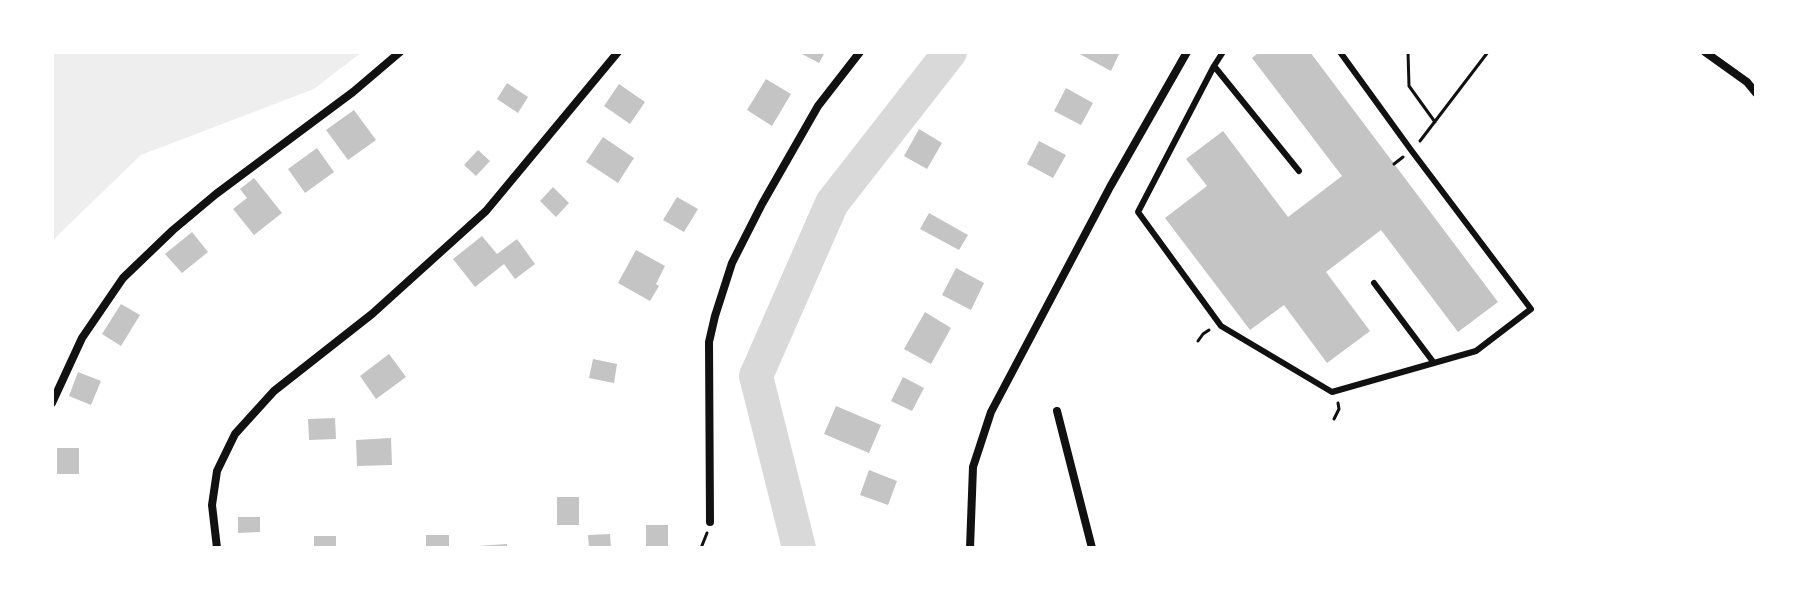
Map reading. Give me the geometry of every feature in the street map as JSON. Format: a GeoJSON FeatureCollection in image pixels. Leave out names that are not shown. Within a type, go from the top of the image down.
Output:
{"type":"FeatureCollection","features":[{"type":"Feature","properties":{"kind":"street"},"geometry":{"type":"LineString","coordinates":[[52,403],[82,338],[123,278],[216,194],[353,92],[400,52]]}},
{"type":"Feature","properties":{"kind":"street"},"geometry":{"type":"LineString","coordinates":[[217,548],[212,505],[217,471],[235,434],[274,391],[372,314],[486,211],[618,52]]}},
{"type":"Feature","properties":{"kind":"street"},"geometry":{"type":"LineString","coordinates":[[710,522],[709,342],[715,316],[732,263],[762,204],[818,106],[860,52]]}},
{"type":"Feature","properties":{"kind":"street"},"geometry":{"type":"LineString","coordinates":[[970,548],[973,467],[991,412],[1110,187],[1187,52]]}},
{"type":"Feature","properties":{"kind":"street"},"geometry":{"type":"LineString","coordinates":[[1705,52],[1747,82],[1756,93]]}},
{"type":"Feature","properties":{"kind":"street"},"geometry":{"type":"LineString","coordinates":[[1057,411],[1092,548]]}},
{"type":"Feature","properties":{"kind":"lane"},"geometry":{"type":"LineString","coordinates":[[1223,52],[1138,212],[1221,326],[1332,392],[1476,351],[1531,309],[1340,52]]}},
{"type":"Feature","properties":{"kind":"lane"},"geometry":{"type":"LineString","coordinates":[[1214,66],[1299,171]]}},
{"type":"Feature","properties":{"kind":"lane"},"geometry":{"type":"LineString","coordinates":[[1374,283],[1434,363]]}},
{"type":"Feature","properties":{"kind":"path"},"geometry":{"type":"LineString","coordinates":[[1408,52],[1409,86],[1435,122]]}},
{"type":"Feature","properties":{"kind":"path"},"geometry":{"type":"LineString","coordinates":[[1417,145],[1488,52]]}},
{"type":"Feature","properties":{"kind":"path"},"geometry":{"type":"LineString","coordinates":[[1334,419],[1339,409],[1336,391]]}},
{"type":"Feature","properties":{"kind":"shaded area"},"geometry":{"type":"Polygon","coordinates":[[[52,52],[362,52],[314,89],[141,155],[52,244],[52,52]]]}},
{"type":"Feature","properties":{"kind":"building"},"geometry":{"type":"Polygon","coordinates":[[[798,52],[825,52],[819,63],[798,52]]]}},
{"type":"Feature","properties":{"kind":"building"},"geometry":{"type":"Polygon","coordinates":[[[1076,52],[1120,52],[1111,71],[1076,52]]]}},
{"type":"Feature","properties":{"kind":"building"},"geometry":{"type":"Polygon","coordinates":[[[1259,52],[1310,52],[1498,302],[1458,332],[1381,230],[1326,272],[1370,331],[1327,363],[1284,305],[1250,330],[1165,218],[1207,186],[1186,159],[1223,131],[1288,217],[1342,176],[1252,58],[1259,52]]]}},
{"type":"Feature","properties":{"kind":"building"},"geometry":{"type":"Polygon","coordinates":[[[766,79],[791,94],[772,126],[747,110],[766,79]]]}},
{"type":"Feature","properties":{"kind":"building"},"geometry":{"type":"Polygon","coordinates":[[[507,83],[528,97],[518,113],[497,99],[507,83]]]}},
{"type":"Feature","properties":{"kind":"building"},"geometry":{"type":"Polygon","coordinates":[[[619,84],[645,102],[630,124],[604,106],[619,84]]]}},
{"type":"Feature","properties":{"kind":"building"},"geometry":{"type":"Polygon","coordinates":[[[1066,88],[1093,103],[1081,125],[1054,111],[1066,88]]]}},
{"type":"Feature","properties":{"kind":"building"},"geometry":{"type":"Polygon","coordinates":[[[354,110],[376,140],[348,160],[326,130],[354,110]]]}},
{"type":"Feature","properties":{"kind":"building"},"geometry":{"type":"Polygon","coordinates":[[[919,129],[942,143],[927,169],[904,156],[919,129]]]}},
{"type":"Feature","properties":{"kind":"building"},"geometry":{"type":"Polygon","coordinates":[[[603,137],[634,158],[618,183],[586,162],[603,137]]]}},
{"type":"Feature","properties":{"kind":"building"},"geometry":{"type":"Polygon","coordinates":[[[1039,141],[1066,155],[1053,178],[1027,164],[1039,141]]]}},
{"type":"Feature","properties":{"kind":"building"},"geometry":{"type":"Polygon","coordinates":[[[317,148],[334,172],[305,193],[288,169],[317,148]]]}},
{"type":"Feature","properties":{"kind":"building"},"geometry":{"type":"Polygon","coordinates":[[[478,150],[490,161],[476,176],[464,165],[478,150]]]}},
{"type":"Feature","properties":{"kind":"building"},"geometry":{"type":"Polygon","coordinates":[[[254,178],[282,213],[254,235],[233,209],[247,198],[240,189],[254,178]]]}},
{"type":"Feature","properties":{"kind":"building"},"geometry":{"type":"Polygon","coordinates":[[[553,187],[569,203],[556,217],[540,201],[553,187]]]}},
{"type":"Feature","properties":{"kind":"building"},"geometry":{"type":"Polygon","coordinates":[[[677,197],[698,209],[684,232],[663,220],[677,197]]]}},
{"type":"Feature","properties":{"kind":"building"},"geometry":{"type":"Polygon","coordinates":[[[929,213],[968,235],[959,250],[920,229],[929,213]]]}},
{"type":"Feature","properties":{"kind":"building"},"geometry":{"type":"Polygon","coordinates":[[[192,232],[208,252],[182,273],[165,254],[192,232]]]}},
{"type":"Feature","properties":{"kind":"building"},"geometry":{"type":"Polygon","coordinates":[[[482,236],[497,254],[517,239],[535,264],[515,279],[504,264],[475,287],[453,259],[482,236]]]}},
{"type":"Feature","properties":{"kind":"building"},"geometry":{"type":"Polygon","coordinates":[[[636,250],[665,266],[650,301],[618,283],[636,250]]]}},
{"type":"Feature","properties":{"kind":"building"},"geometry":{"type":"Polygon","coordinates":[[[956,268],[984,283],[971,310],[942,295],[956,268]]]}},
{"type":"Feature","properties":{"kind":"building"},"geometry":{"type":"Polygon","coordinates":[[[121,304],[140,315],[121,346],[102,334],[121,304]]]}},
{"type":"Feature","properties":{"kind":"building"},"geometry":{"type":"Polygon","coordinates":[[[925,312],[951,328],[931,364],[904,349],[925,312]]]}},
{"type":"Feature","properties":{"kind":"building"},"geometry":{"type":"Polygon","coordinates":[[[389,354],[406,377],[376,399],[360,376],[389,354]]]}},
{"type":"Feature","properties":{"kind":"building"},"geometry":{"type":"Polygon","coordinates":[[[593,359],[617,364],[614,383],[589,378],[593,359]]]}},
{"type":"Feature","properties":{"kind":"building"},"geometry":{"type":"Polygon","coordinates":[[[78,372],[101,381],[91,405],[69,396],[78,372]]]}},
{"type":"Feature","properties":{"kind":"building"},"geometry":{"type":"Polygon","coordinates":[[[903,377],[924,388],[912,411],[891,401],[903,377]]]}},
{"type":"Feature","properties":{"kind":"building"},"geometry":{"type":"Polygon","coordinates":[[[836,406],[881,425],[869,453],[824,434],[836,406]]]}},
{"type":"Feature","properties":{"kind":"building"},"geometry":{"type":"Polygon","coordinates":[[[335,418],[336,439],[309,440],[308,419],[335,418]]]}},
{"type":"Feature","properties":{"kind":"building"},"geometry":{"type":"Polygon","coordinates":[[[391,438],[392,465],[357,466],[356,440],[391,438]]]}},
{"type":"Feature","properties":{"kind":"building"},"geometry":{"type":"Polygon","coordinates":[[[57,448],[79,448],[79,474],[57,474],[57,448]]]}},
{"type":"Feature","properties":{"kind":"building"},"geometry":{"type":"Polygon","coordinates":[[[869,470],[897,481],[888,505],[860,495],[869,470]]]}},
{"type":"Feature","properties":{"kind":"building"},"geometry":{"type":"Polygon","coordinates":[[[557,497],[579,497],[579,525],[557,525],[557,497]]]}},
{"type":"Feature","properties":{"kind":"building"},"geometry":{"type":"Polygon","coordinates":[[[238,517],[260,517],[260,532],[238,533],[238,517]]]}},
{"type":"Feature","properties":{"kind":"building"},"geometry":{"type":"Polygon","coordinates":[[[646,525],[668,525],[668,548],[646,548],[646,525]]]}},
{"type":"Feature","properties":{"kind":"building"},"geometry":{"type":"Polygon","coordinates":[[[610,534],[611,548],[589,548],[588,535],[610,534]]]}},
{"type":"Feature","properties":{"kind":"building"},"geometry":{"type":"Polygon","coordinates":[[[426,535],[449,535],[449,548],[426,548],[426,535]]]}},
{"type":"Feature","properties":{"kind":"building"},"geometry":{"type":"Polygon","coordinates":[[[314,536],[336,536],[336,548],[314,548],[314,536]]]}},
{"type":"Feature","properties":{"kind":"building"},"geometry":{"type":"Polygon","coordinates":[[[507,544],[507,548],[478,548],[478,546],[507,544]]]}},
{"type":"Feature","properties":{"kind":"waterway"},"geometry":{"type":"LineString","coordinates":[[799,548],[756,376],[832,203],[950,52]]}}]}
